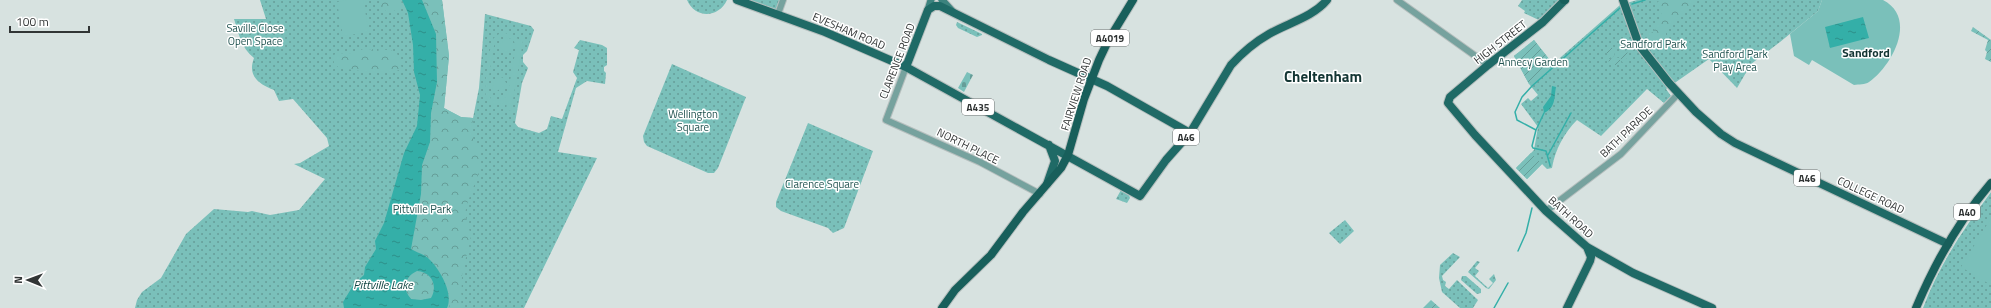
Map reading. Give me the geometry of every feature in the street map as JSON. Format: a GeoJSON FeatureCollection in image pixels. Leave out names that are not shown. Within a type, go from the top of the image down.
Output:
{"type":"FeatureCollection","features":[{"type":"Feature","properties":{"kind":"highway","name":"FAIRVIEW ROAD"},"geometry":{"type":"LineString","coordinates":[[1042,192],[1057,174],[1068,155],[1092,78],[1108,41],[1133,0]]}},
{"type":"Feature","properties":{"kind":"highway","name":"A40"},"geometry":{"type":"LineString","coordinates":[[1916,308],[1924,289],[1948,244],[1969,209],[1991,183]]}},
{"type":"Feature","properties":{"kind":"highway","name":"A4019"},"geometry":{"type":"LineString","coordinates":[[942,308],[955,290],[991,255],[1023,212],[1042,192]]}},
{"type":"Feature","properties":{"kind":"main road","name":"EVESHAM ROAD"},"geometry":{"type":"LineString","coordinates":[[737,0],[778,14],[906,67]]}},
{"type":"Feature","properties":{"kind":"main road","name":"CLARENCE ROAD"},"geometry":{"type":"LineString","coordinates":[[906,67],[931,0]]}},
{"type":"Feature","properties":{"kind":"main road"},"geometry":{"type":"LineString","coordinates":[[942,0],[954,13]]}},
{"type":"Feature","properties":{"kind":"main road","name":"HIGH STREET"},"geometry":{"type":"LineString","coordinates":[[1448,100],[1488,65],[1543,22],[1565,0]]}},
{"type":"Feature","properties":{"kind":"main road","name":"COLLEGE ROAD"},"geometry":{"type":"LineString","coordinates":[[1623,0],[1639,45],[1678,94],[1709,123],[1734,143],[1948,244]]}},
{"type":"Feature","properties":{"kind":"main road","name":"A46"},"geometry":{"type":"LineString","coordinates":[[1140,196],[1166,160],[1190,133],[1226,73],[1238,58],[1253,44],[1274,31],[1312,12],[1324,1]]}},
{"type":"Feature","properties":{"kind":"main road"},"geometry":{"type":"LineString","coordinates":[[928,10],[933,6],[938,6],[954,13],[1049,60],[1092,78],[1190,133]]}},
{"type":"Feature","properties":{"kind":"main road","name":"A435"},"geometry":{"type":"LineString","coordinates":[[906,67],[1140,196]]}},
{"type":"Feature","properties":{"kind":"main road","name":"BATH ROAD"},"geometry":{"type":"LineString","coordinates":[[1448,100],[1449,105],[1473,133],[1546,211],[1587,247],[1609,260],[1712,308]]}},
{"type":"Feature","properties":{"kind":"main road"},"geometry":{"type":"LineString","coordinates":[[1042,192],[1055,161],[1049,145]]}},
{"type":"Feature","properties":{"kind":"main road"},"geometry":{"type":"LineString","coordinates":[[1567,308],[1587,269],[1591,257],[1587,247]]}},
{"type":"Feature","properties":{"kind":"main road"},"geometry":{"type":"LineString","coordinates":[[1587,269],[1599,261],[1609,260]]}},
{"type":"Feature","properties":{"kind":"street"},"geometry":{"type":"LineString","coordinates":[[778,14],[783,0]]}},
{"type":"Feature","properties":{"kind":"street"},"geometry":{"type":"LineString","coordinates":[[1397,0],[1488,65]]}},
{"type":"Feature","properties":{"kind":"street","name":"CLARENCE ROAD"},"geometry":{"type":"LineString","coordinates":[[886,120],[906,67]]}},
{"type":"Feature","properties":{"kind":"street","name":"BATH PARADE"},"geometry":{"type":"LineString","coordinates":[[1546,211],[1621,154],[1678,94]]}},
{"type":"Feature","properties":{"kind":"street","name":"NORTH PLACE"},"geometry":{"type":"LineString","coordinates":[[886,120],[980,162],[1042,192]]}},
{"type":"Feature","properties":{"kind":"green space","name":"Pittville Park"},"geometry":{"type":"Polygon","coordinates":[[[260,0],[442,0],[449,56],[444,108],[461,117],[473,118],[479,88],[485,14],[531,26],[534,30],[527,51],[523,55],[523,62],[528,68],[522,83],[515,123],[518,127],[539,133],[547,129],[551,116],[562,119],[577,78],[573,72],[579,50],[574,48],[580,40],[602,45],[607,48],[607,65],[604,67],[604,71],[606,73],[605,84],[587,81],[576,88],[558,152],[597,158],[524,308],[135,308],[137,300],[142,292],[161,278],[186,234],[214,209],[248,212],[252,211],[270,215],[299,210],[325,179],[294,164],[300,163],[329,146],[327,138],[293,99],[279,101],[274,90],[259,82],[253,74],[252,64],[254,58],[243,45],[234,19],[266,19],[260,0]]]}},
{"type":"Feature","properties":{"kind":"green space"},"geometry":{"type":"Polygon","coordinates":[[[347,0],[363,0],[369,32],[343,36],[337,2],[347,0]]]}},
{"type":"Feature","properties":{"kind":"green space"},"geometry":{"type":"Polygon","coordinates":[[[378,0],[402,0],[400,9],[387,13],[378,0]]]}},
{"type":"Feature","properties":{"kind":"green space"},"geometry":{"type":"Polygon","coordinates":[[[422,0],[442,0],[449,56],[444,108],[461,117],[473,118],[471,135],[480,151],[481,167],[467,204],[465,214],[471,236],[462,275],[461,308],[450,308],[446,286],[411,249],[421,194],[422,165],[430,142],[431,113],[437,82],[436,34],[422,0]]]}},
{"type":"Feature","properties":{"kind":"green space"},"geometry":{"type":"Polygon","coordinates":[[[687,0],[727,0],[718,10],[707,14],[696,11],[687,0]]]}},
{"type":"Feature","properties":{"kind":"green space"},"geometry":{"type":"Polygon","coordinates":[[[736,0],[783,0],[778,14],[736,0]]]}},
{"type":"Feature","properties":{"kind":"green space"},"geometry":{"type":"Polygon","coordinates":[[[1522,0],[1565,0],[1543,22],[1524,13],[1525,11],[1518,6],[1522,0]]]}},
{"type":"Feature","properties":{"kind":"green space","name":"Sandford Park"},"geometry":{"type":"Polygon","coordinates":[[[1637,0],[1822,0],[1818,11],[1751,64],[1737,88],[1709,59],[1666,89],[1671,96],[1664,103],[1647,89],[1601,136],[1577,120],[1568,130],[1561,142],[1555,155],[1552,168],[1547,169],[1542,164],[1527,179],[1516,168],[1534,150],[1538,127],[1521,104],[1528,98],[1531,101],[1538,95],[1529,84],[1514,56],[1534,40],[1553,64],[1620,5],[1637,0]]]}},
{"type":"Feature","properties":{"kind":"green space"},"geometry":{"type":"Polygon","coordinates":[[[1662,0],[1699,0],[1666,31],[1666,39],[1650,42],[1648,33],[1654,32],[1654,24],[1659,24],[1662,10],[1657,2],[1662,0]]]}},
{"type":"Feature","properties":{"kind":"green space"},"geometry":{"type":"Polygon","coordinates":[[[1822,0],[1883,0],[1893,8],[1899,18],[1900,30],[1898,42],[1893,54],[1878,75],[1867,83],[1854,85],[1812,60],[1809,65],[1794,56],[1790,34],[1818,11],[1822,0]]]}},
{"type":"Feature","properties":{"kind":"green space"},"geometry":{"type":"Polygon","coordinates":[[[957,22],[982,35],[977,37],[958,28],[956,25],[957,22]]]}},
{"type":"Feature","properties":{"kind":"green space"},"geometry":{"type":"Polygon","coordinates":[[[1973,27],[1991,40],[1991,62],[1985,59],[1987,52],[1985,50],[1988,40],[1971,31],[1973,27]]]}},
{"type":"Feature","properties":{"kind":"green space"},"geometry":{"type":"Polygon","coordinates":[[[501,33],[508,34],[523,41],[511,111],[506,110],[507,101],[497,105],[491,104],[487,100],[486,94],[485,86],[491,44],[494,38],[501,33]],[[502,36],[497,40],[494,46],[487,88],[491,99],[499,101],[507,95],[516,47],[513,39],[502,36]]]}},
{"type":"Feature","properties":{"kind":"green space"},"geometry":{"type":"Polygon","coordinates":[[[506,38],[513,39],[513,47],[506,53],[499,46],[506,38]]]}},
{"type":"Feature","properties":{"kind":"green space","name":"Annecy Garden"},"geometry":{"type":"Polygon","coordinates":[[[1534,40],[1553,64],[1529,84],[1514,56],[1534,40]]]}},
{"type":"Feature","properties":{"kind":"green space"},"geometry":{"type":"Polygon","coordinates":[[[1611,46],[1615,52],[1614,56],[1607,59],[1607,52],[1611,46]]]}},
{"type":"Feature","properties":{"kind":"green space"},"geometry":{"type":"Polygon","coordinates":[[[363,49],[391,50],[398,55],[402,69],[388,72],[371,72],[339,68],[334,63],[333,55],[340,53],[352,53],[363,49]]]}},
{"type":"Feature","properties":{"kind":"green space"},"geometry":{"type":"Polygon","coordinates":[[[1627,50],[1628,57],[1623,63],[1620,58],[1621,53],[1627,50]]]}},
{"type":"Feature","properties":{"kind":"green space"},"geometry":{"type":"Polygon","coordinates":[[[1614,57],[1619,58],[1622,64],[1615,65],[1608,61],[1614,57]]]}},
{"type":"Feature","properties":{"kind":"green space","name":"Wellington Square"},"geometry":{"type":"Polygon","coordinates":[[[672,64],[746,97],[718,168],[714,173],[708,173],[647,146],[644,142],[643,136],[672,64]]]}},
{"type":"Feature","properties":{"kind":"green space"},"geometry":{"type":"Polygon","coordinates":[[[967,72],[973,75],[964,92],[958,88],[967,72]]]}},
{"type":"Feature","properties":{"kind":"green space"},"geometry":{"type":"Polygon","coordinates":[[[502,77],[507,84],[497,91],[497,89],[492,89],[494,82],[502,77]]]}},
{"type":"Feature","properties":{"kind":"green space","name":"Clarence Square"},"geometry":{"type":"Polygon","coordinates":[[[808,123],[873,151],[844,228],[833,233],[828,228],[781,211],[776,207],[776,202],[808,123]]]}},
{"type":"Feature","properties":{"kind":"green space"},"geometry":{"type":"Polygon","coordinates":[[[1531,153],[1542,164],[1527,179],[1516,168],[1531,153]]]}},
{"type":"Feature","properties":{"kind":"green space"},"geometry":{"type":"Polygon","coordinates":[[[1121,190],[1129,195],[1130,198],[1127,203],[1116,199],[1121,190]]]}},
{"type":"Feature","properties":{"kind":"green space"},"geometry":{"type":"Polygon","coordinates":[[[1991,192],[1991,308],[1923,308],[1937,276],[1953,247],[1991,192]]]}},
{"type":"Feature","properties":{"kind":"green space"},"geometry":{"type":"Polygon","coordinates":[[[1991,218],[1991,285],[1961,267],[1991,218]]]}},
{"type":"Feature","properties":{"kind":"green space"},"geometry":{"type":"Polygon","coordinates":[[[1345,220],[1354,231],[1340,244],[1329,233],[1345,220]]]}},
{"type":"Feature","properties":{"kind":"green space"},"geometry":{"type":"Polygon","coordinates":[[[1453,253],[1460,257],[1442,276],[1443,280],[1446,282],[1445,286],[1449,289],[1457,280],[1478,300],[1473,308],[1460,308],[1442,292],[1439,278],[1440,265],[1453,253]]]}},
{"type":"Feature","properties":{"kind":"green space"},"geometry":{"type":"Polygon","coordinates":[[[1477,261],[1480,262],[1475,268],[1479,271],[1475,276],[1488,288],[1493,283],[1489,279],[1494,274],[1496,280],[1489,289],[1468,272],[1477,261]]]}},
{"type":"Feature","properties":{"kind":"green space"},"geometry":{"type":"Polygon","coordinates":[[[417,271],[426,274],[432,280],[434,288],[431,298],[421,300],[411,299],[408,295],[406,291],[407,280],[409,276],[417,271]]]}},
{"type":"Feature","properties":{"kind":"green space"},"geometry":{"type":"Polygon","coordinates":[[[1462,276],[1466,276],[1481,289],[1481,293],[1477,294],[1461,280],[1462,276]]]}},
{"type":"Feature","properties":{"kind":"green space"},"geometry":{"type":"Polygon","coordinates":[[[1431,300],[1440,308],[1423,308],[1431,300]]]}},
{"type":"Feature","properties":{"kind":"water","name":"Pittville Lake"},"geometry":{"type":"Polygon","coordinates":[[[402,0],[422,0],[436,34],[437,82],[431,113],[430,142],[422,165],[421,194],[411,249],[424,255],[437,268],[447,288],[449,302],[447,308],[344,308],[343,302],[354,284],[364,275],[365,267],[376,249],[375,241],[384,223],[404,153],[417,126],[420,95],[414,72],[413,45],[408,13],[402,0]],[[417,271],[409,276],[407,280],[406,291],[411,299],[421,300],[431,298],[434,284],[430,277],[417,271]]]}},
{"type":"Feature","properties":{"kind":"water"},"geometry":{"type":"Polygon","coordinates":[[[1863,17],[1869,38],[1830,48],[1825,27],[1863,17]]]}},
{"type":"Feature","properties":{"kind":"water"},"geometry":{"type":"Polygon","coordinates":[[[1552,86],[1556,87],[1554,102],[1551,108],[1544,113],[1543,107],[1551,96],[1552,86]]]}},
{"type":"Feature","properties":{"kind":"waterway"},"geometry":{"type":"LineString","coordinates":[[1632,4],[1645,0]]}},
{"type":"Feature","properties":{"kind":"waterway"},"geometry":{"type":"LineString","coordinates":[[1550,165],[1546,151],[1533,148],[1532,146],[1536,130],[1517,120],[1515,112],[1522,97],[1532,86],[1620,8]]}},
{"type":"Feature","properties":{"kind":"waterway"},"geometry":{"type":"LineString","coordinates":[[1536,130],[1544,113]]}},
{"type":"Feature","properties":{"kind":"waterway"},"geometry":{"type":"LineString","coordinates":[[1548,155],[1571,113]]}},
{"type":"Feature","properties":{"kind":"waterway"},"geometry":{"type":"LineString","coordinates":[[1518,251],[1526,233],[1532,208]]}},
{"type":"Feature","properties":{"kind":"waterway"},"geometry":{"type":"LineString","coordinates":[[1494,308],[1508,283]]}},
{"type":"Feature","properties":{"kind":"district","name":"Sandford"},"geometry":{"type":"Point","coordinates":[1866,53]}},
{"type":"Feature","properties":{"kind":"district","name":"Cheltenham"},"geometry":{"type":"Point","coordinates":[1323,77]}},
{"type":"Feature","properties":{"kind":"park label","name":"Saville Close Open Space"},"geometry":{"type":"Point","coordinates":[255,34]}},
{"type":"Feature","properties":{"kind":"park label","name":"Sandford Park Play Area"},"geometry":{"type":"Point","coordinates":[1735,60]}}]}
